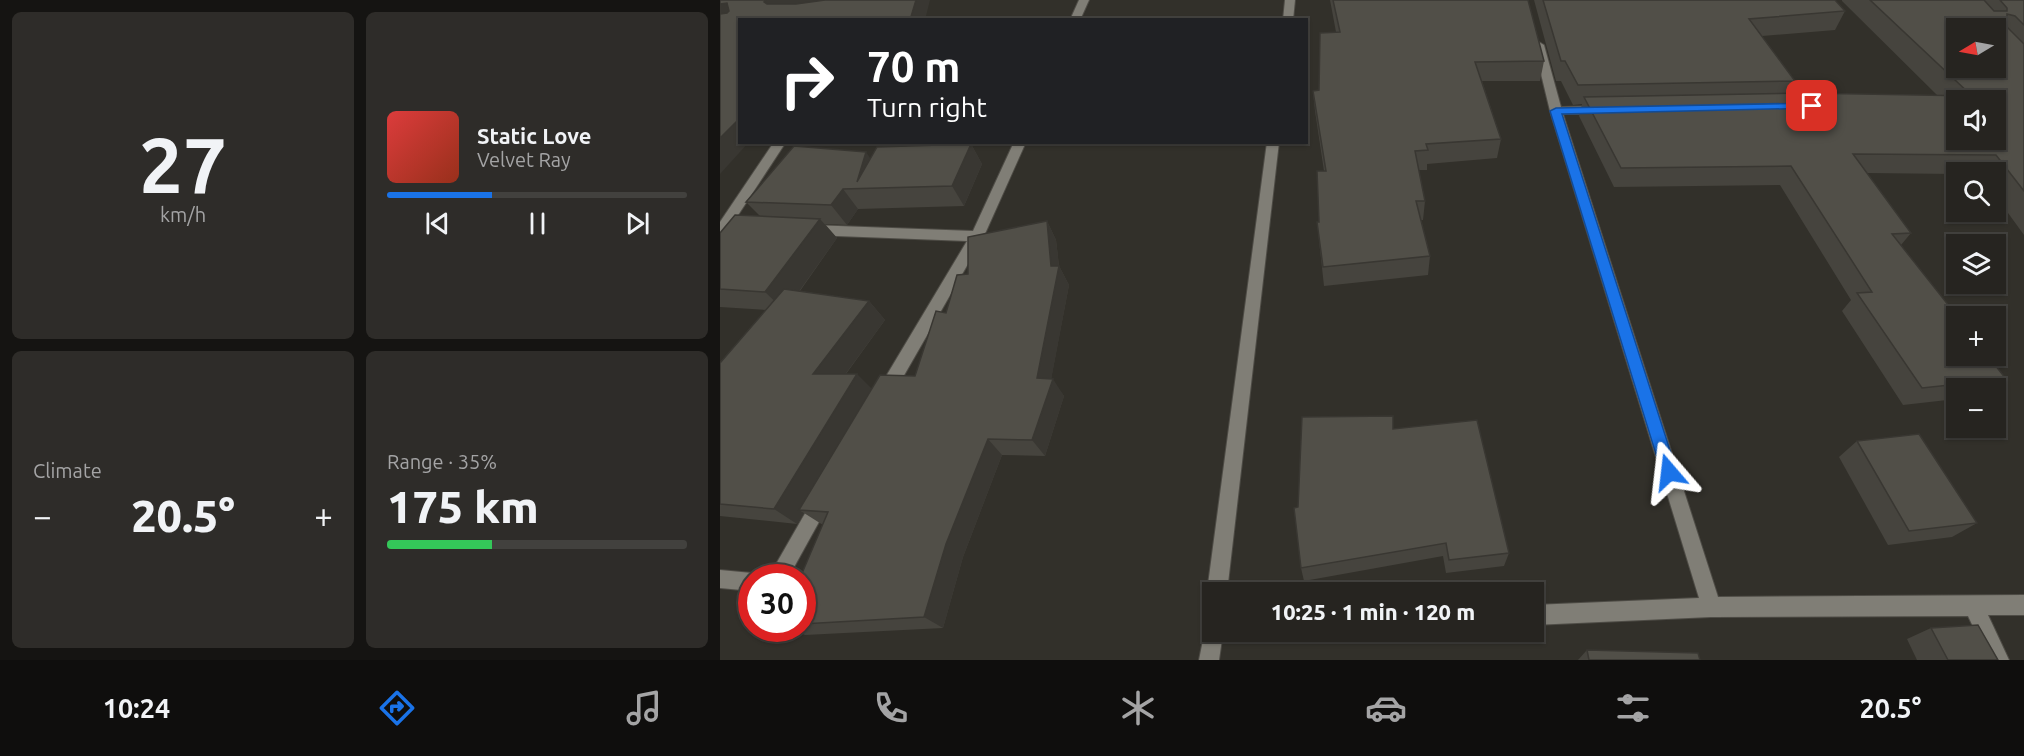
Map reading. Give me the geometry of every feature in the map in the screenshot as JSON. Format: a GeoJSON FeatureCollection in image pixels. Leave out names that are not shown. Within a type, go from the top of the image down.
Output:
{"type":"FeatureCollection","features":[{"type":"Feature","properties":{"kind":"street"},"geometry":{"type":"LineString","coordinates":[[1076,18],[1084,0]]}},
{"type":"Feature","properties":{"kind":"street"},"geometry":{"type":"LineString","coordinates":[[1288,18],[1290,0]]}},
{"type":"Feature","properties":{"kind":"street"},"geometry":{"type":"LineString","coordinates":[[1536,33],[1556,111],[1712,607]]}},
{"type":"Feature","properties":{"kind":"street"},"geometry":{"type":"LineString","coordinates":[[1556,111],[1614,110]]}},
{"type":"Feature","properties":{"kind":"street"},"geometry":{"type":"LineString","coordinates":[[727,228],[779,144]]}},
{"type":"Feature","properties":{"kind":"street"},"geometry":{"type":"LineString","coordinates":[[880,402],[977,236],[1019,144]]}},
{"type":"Feature","properties":{"kind":"street"},"geometry":{"type":"LineString","coordinates":[[1218,582],[1273,144]]}},
{"type":"Feature","properties":{"kind":"street"},"geometry":{"type":"LineString","coordinates":[[794,229],[977,236]]}},
{"type":"Feature","properties":{"kind":"street"},"geometry":{"type":"LineString","coordinates":[[785,564],[831,484]]}},
{"type":"Feature","properties":{"kind":"street"},"geometry":{"type":"LineString","coordinates":[[720,579],[738,581]]}},
{"type":"Feature","properties":{"kind":"street"},"geometry":{"type":"LineString","coordinates":[[1544,615],[1712,607],[2024,605]]}},
{"type":"Feature","properties":{"kind":"street"},"geometry":{"type":"LineString","coordinates":[[1973,606],[1999,660]]}},
{"type":"Feature","properties":{"kind":"street"},"geometry":{"type":"LineString","coordinates":[[1209,660],[1212,642]]}},
{"type":"Feature","properties":{"kind":"building"},"geometry":{"type":"Polygon","coordinates":[[[720,0],[766,0],[764,2],[767,4],[796,4],[825,0],[916,0],[911,18],[738,18],[738,120],[720,138],[720,14],[729,11],[727,3],[720,4],[720,0]]]}},
{"type":"Feature","properties":{"kind":"building"},"geometry":{"type":"Polygon","coordinates":[[[1333,0],[1528,0],[1544,61],[1475,62],[1501,139],[1426,144],[1428,150],[1415,151],[1425,201],[1416,201],[1430,256],[1323,267],[1317,222],[1319,222],[1317,171],[1326,171],[1313,91],[1319,90],[1320,33],[1340,32],[1333,0]]]}},
{"type":"Feature","properties":{"kind":"building"},"geometry":{"type":"Polygon","coordinates":[[[1543,0],[1835,0],[1845,11],[1749,19],[1795,81],[1578,85],[1565,61],[1561,61],[1543,0]]]}},
{"type":"Feature","properties":{"kind":"building"},"geometry":{"type":"Polygon","coordinates":[[[1870,0],[1984,0],[1994,11],[2007,11],[2000,0],[2024,0],[2024,25],[2015,16],[2007,14],[2007,27],[2024,44],[2024,191],[2006,168],[2006,162],[2001,162],[1996,155],[1853,154],[1911,233],[1892,234],[1949,306],[1946,306],[1946,366],[1996,366],[2005,378],[1946,378],[1946,385],[1922,388],[1857,293],[1872,292],[1791,166],[1621,168],[1584,97],[1804,93],[1946,96],[1946,150],[2006,150],[2006,90],[1966,90],[1953,78],[2006,78],[2006,18],[1946,18],[1946,72],[1870,0]]]}},
{"type":"Feature","properties":{"kind":"building"},"geometry":{"type":"Polygon","coordinates":[[[971,144],[952,186],[843,189],[831,205],[746,202],[794,146],[866,152],[857,182],[877,147],[971,144]]]}},
{"type":"Feature","properties":{"kind":"building"},"geometry":{"type":"Polygon","coordinates":[[[735,215],[820,219],[765,292],[720,289],[720,233],[735,215]]]}},
{"type":"Feature","properties":{"kind":"building"},"geometry":{"type":"Polygon","coordinates":[[[1047,221],[1051,266],[1059,266],[1037,378],[1053,379],[1032,440],[988,439],[946,544],[924,617],[816,623],[816,564],[806,564],[828,512],[799,510],[880,375],[915,376],[936,311],[946,313],[957,275],[968,274],[968,237],[1047,221]]]}},
{"type":"Feature","properties":{"kind":"building"},"geometry":{"type":"Polygon","coordinates":[[[784,289],[869,301],[813,374],[857,374],[774,509],[720,504],[720,363],[784,289]]]}},
{"type":"Feature","properties":{"kind":"building"},"geometry":{"type":"Polygon","coordinates":[[[1393,416],[1393,429],[1477,420],[1509,553],[1449,560],[1446,543],[1301,568],[1294,508],[1298,507],[1302,417],[1393,416]]]}},
{"type":"Feature","properties":{"kind":"building"},"geometry":{"type":"Polygon","coordinates":[[[1919,434],[1977,523],[1909,531],[1857,441],[1919,434]]]}},
{"type":"Feature","properties":{"kind":"building"},"geometry":{"type":"Polygon","coordinates":[[[1978,625],[1998,660],[1948,660],[1931,628],[1978,625]]]}},
{"type":"Feature","properties":{"kind":"building"},"geometry":{"type":"Polygon","coordinates":[[[1587,650],[1698,653],[1700,660],[1589,660],[1587,650]]]}},
{"type":"Feature","properties":{"kind":"route"},"geometry":{"type":"LineString","coordinates":[[1669,472],[1556,111],[1812,106]]}}]}
